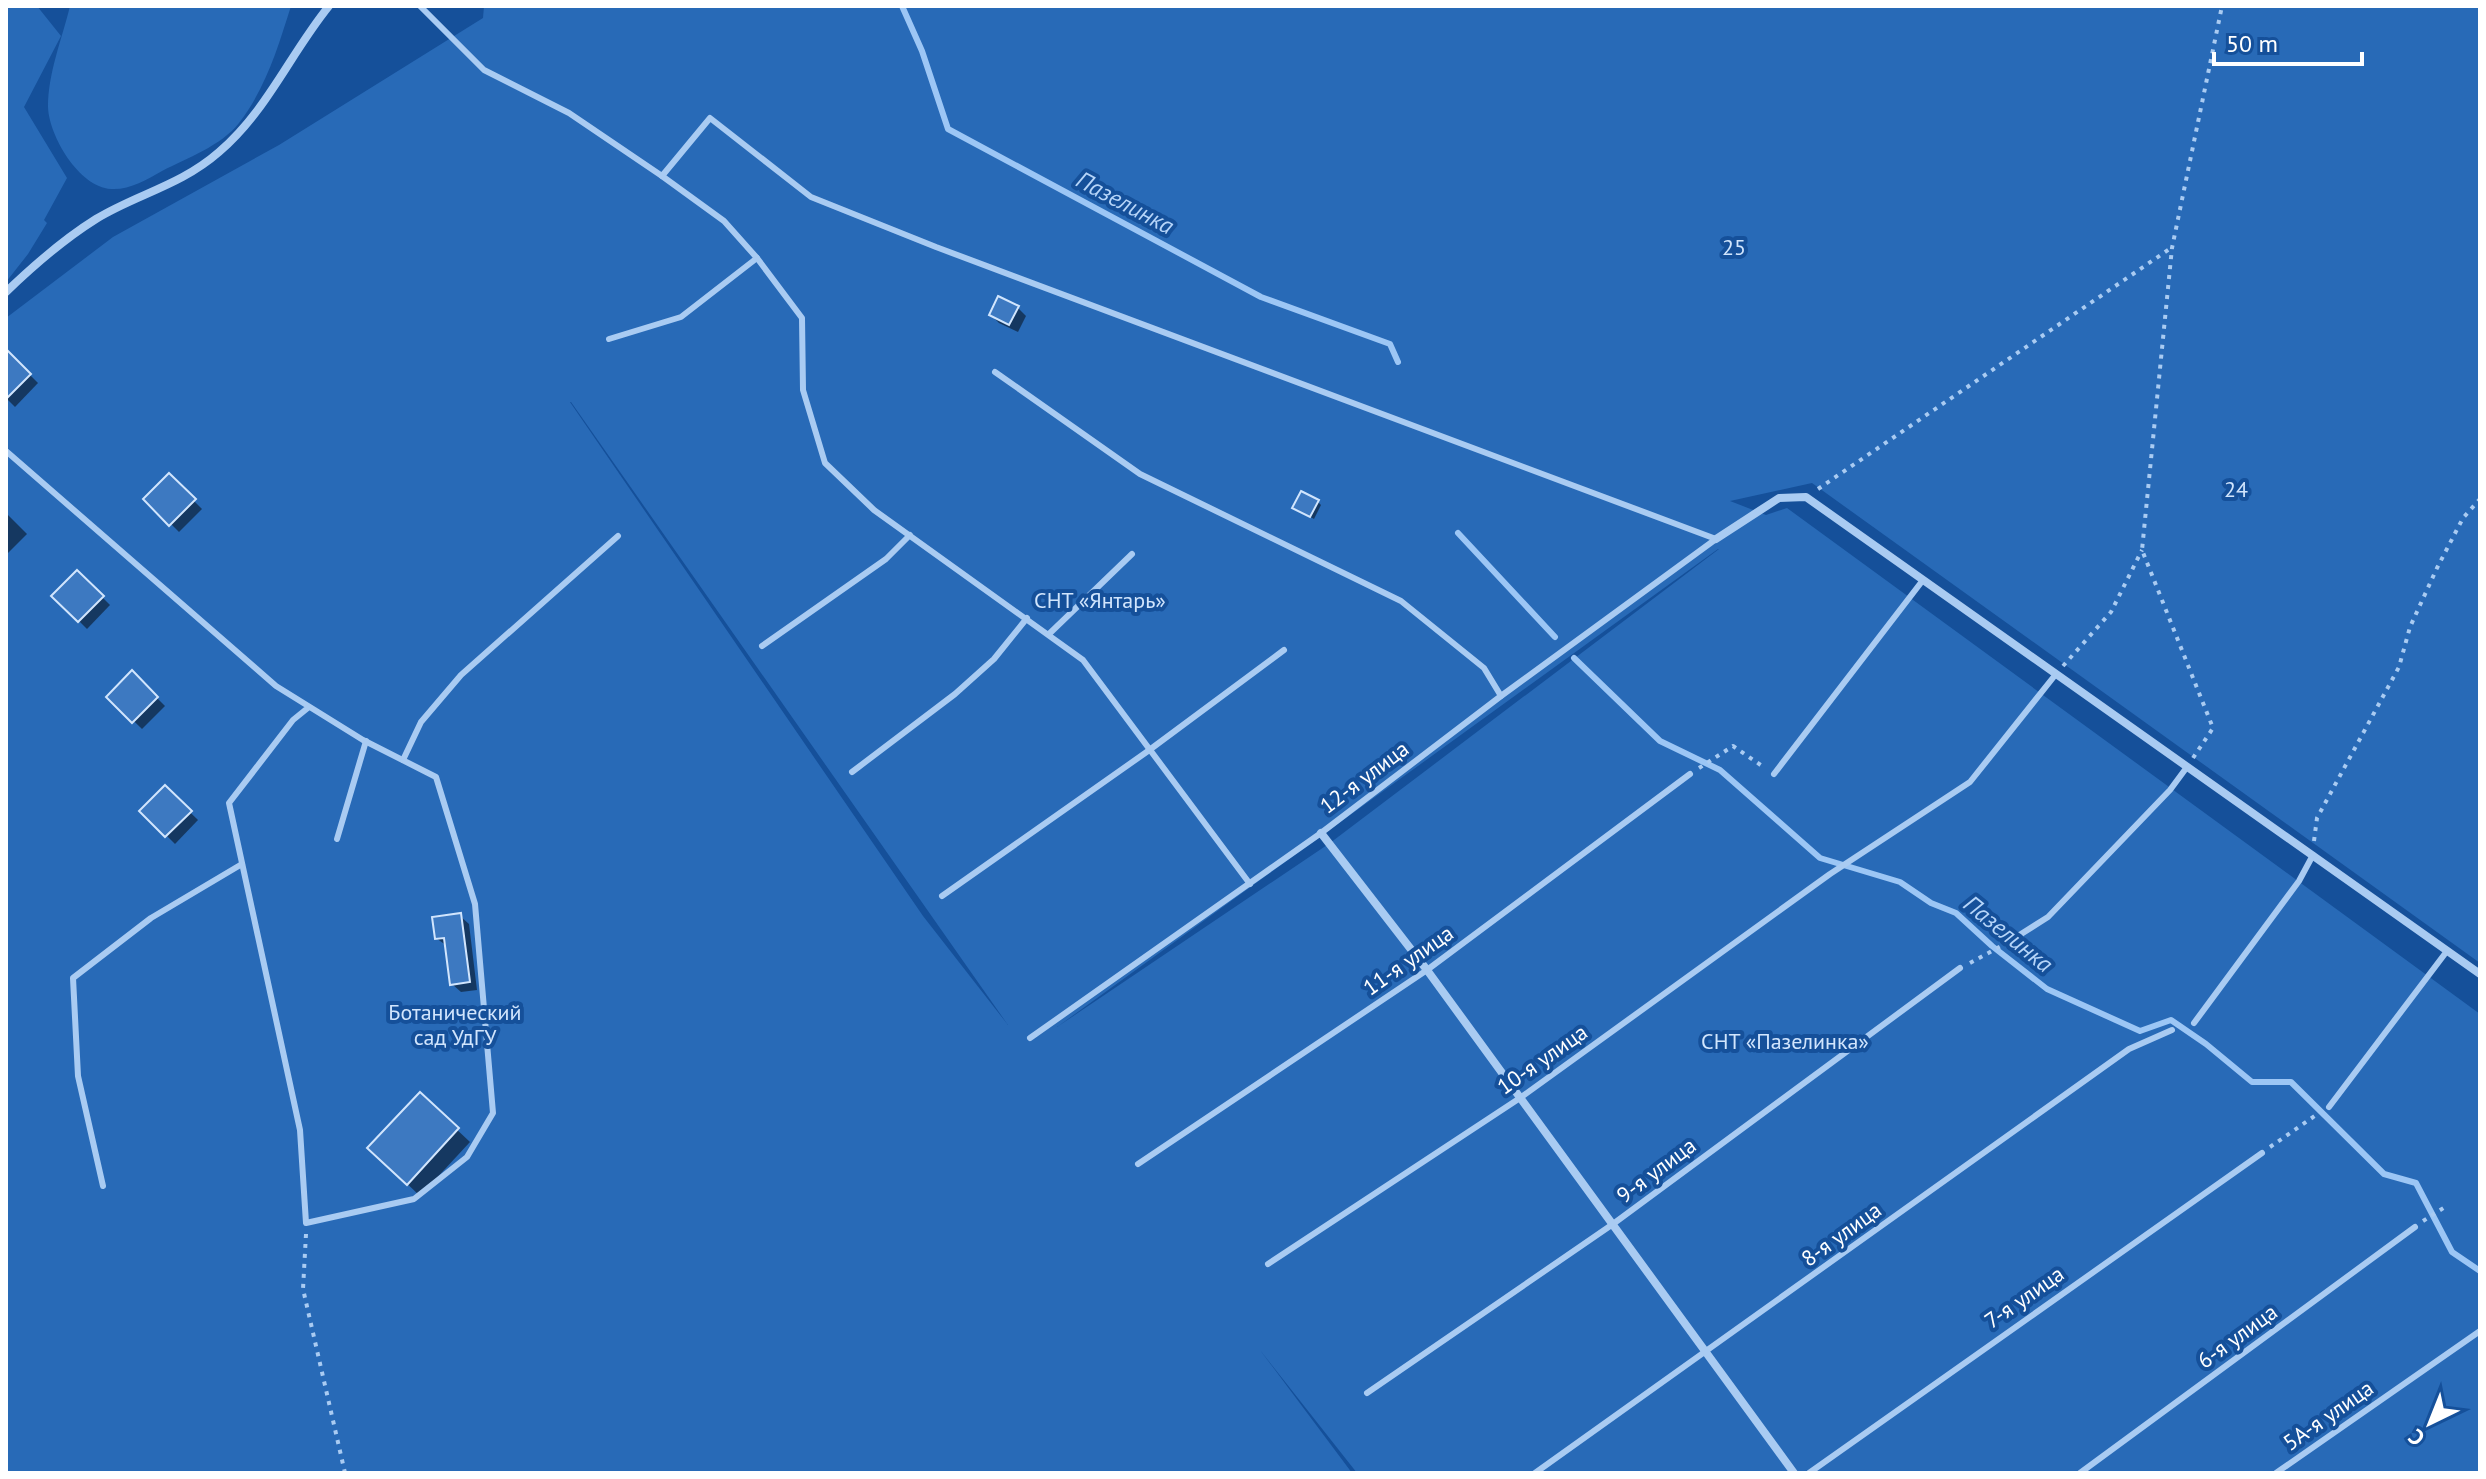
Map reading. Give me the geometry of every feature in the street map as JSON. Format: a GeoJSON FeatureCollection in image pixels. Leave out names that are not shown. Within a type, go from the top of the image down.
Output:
{"type":"FeatureCollection","features":[{"type":"Feature","properties":{"kind":"street"},"geometry":{"type":"LineString","coordinates":[[6,292],[27,271],[96,219],[179,181],[219,153],[255,117],[324,7]]}},
{"type":"Feature","properties":{"kind":"street"},"geometry":{"type":"LineString","coordinates":[[1716,539],[1779,498],[1806,497],[2480,974]]}},
{"type":"Feature","properties":{"kind":"street"},"geometry":{"type":"LineString","coordinates":[[1321,833],[1427,970],[1794,1473]]}},
{"type":"Feature","properties":{"kind":"lane"},"geometry":{"type":"LineString","coordinates":[[420,6],[484,70],[569,113],[724,221],[757,258],[802,318],[803,390],[825,463],[874,510],[1083,660],[1250,884]]}},
{"type":"Feature","properties":{"kind":"lane"},"geometry":{"type":"LineString","coordinates":[[662,176],[710,118],[811,197],[951,253],[1716,539]]}},
{"type":"Feature","properties":{"kind":"lane"},"geometry":{"type":"LineString","coordinates":[[609,339],[681,317],[757,258]]}},
{"type":"Feature","properties":{"kind":"lane"},"geometry":{"type":"LineString","coordinates":[[995,372],[1140,474],[1401,601],[1484,668],[1501,696]]}},
{"type":"Feature","properties":{"kind":"lane"},"geometry":{"type":"LineString","coordinates":[[6,451],[276,686],[366,741],[436,777],[475,904],[493,1113],[467,1157],[414,1199],[306,1223],[300,1130],[229,803],[293,720],[309,707]]}},
{"type":"Feature","properties":{"kind":"lane"},"geometry":{"type":"LineString","coordinates":[[762,646],[886,559],[910,535]]}},
{"type":"Feature","properties":{"kind":"lane"},"geometry":{"type":"LineString","coordinates":[[403,760],[421,722],[461,675],[618,536]]}},
{"type":"Feature","properties":{"kind":"lane","name":"12-я улица"},"geometry":{"type":"LineString","coordinates":[[1030,1038],[1321,833],[1501,696],[1716,539]]}},
{"type":"Feature","properties":{"kind":"lane"},"geometry":{"type":"LineString","coordinates":[[1049,634],[1132,554]]}},
{"type":"Feature","properties":{"kind":"lane"},"geometry":{"type":"LineString","coordinates":[[1774,774],[1923,580]]}},
{"type":"Feature","properties":{"kind":"lane"},"geometry":{"type":"LineString","coordinates":[[852,772],[955,694],[994,659],[1027,618]]}},
{"type":"Feature","properties":{"kind":"lane"},"geometry":{"type":"LineString","coordinates":[[942,896],[1148,751],[1284,650]]}},
{"type":"Feature","properties":{"kind":"lane","name":"10-я улица"},"geometry":{"type":"LineString","coordinates":[[1268,1264],[1520,1098],[1830,874],[1970,782],[2056,674]]}},
{"type":"Feature","properties":{"kind":"lane"},"geometry":{"type":"LineString","coordinates":[[337,839],[366,741]]}},
{"type":"Feature","properties":{"kind":"lane"},"geometry":{"type":"LineString","coordinates":[[2010,941],[2048,917],[2170,790],[2187,767]]}},
{"type":"Feature","properties":{"kind":"lane","name":"11-я улица"},"geometry":{"type":"LineString","coordinates":[[1138,1164],[1427,970],[1690,774]]}},
{"type":"Feature","properties":{"kind":"lane"},"geometry":{"type":"LineString","coordinates":[[2194,1023],[2299,881],[2313,855]]}},
{"type":"Feature","properties":{"kind":"lane"},"geometry":{"type":"LineString","coordinates":[[103,1186],[78,1076],[73,978],[151,918],[242,864]]}},
{"type":"Feature","properties":{"kind":"lane"},"geometry":{"type":"LineString","coordinates":[[2329,1107],[2447,951]]}},
{"type":"Feature","properties":{"kind":"lane","name":"9-я улица"},"geometry":{"type":"LineString","coordinates":[[1367,1393],[1613,1224],[1960,968]]}},
{"type":"Feature","properties":{"kind":"lane","name":"8-я улица"},"geometry":{"type":"LineString","coordinates":[[1535,1473],[2129,1049],[2172,1030]]}},
{"type":"Feature","properties":{"kind":"lane","name":"7-я улица"},"geometry":{"type":"LineString","coordinates":[[1809,1473],[2262,1153]]}},
{"type":"Feature","properties":{"kind":"lane","name":"6-я улица"},"geometry":{"type":"LineString","coordinates":[[2080,1473],[2415,1227]]}},
{"type":"Feature","properties":{"kind":"lane","name":"5А-я улица"},"geometry":{"type":"LineString","coordinates":[[2276,1473],[2480,1331]]}},
{"type":"Feature","properties":{"kind":"path"},"geometry":{"type":"LineString","coordinates":[[2056,674],[2111,612],[2142,550],[2172,248],[2222,6]]}},
{"type":"Feature","properties":{"kind":"path"},"geometry":{"type":"LineString","coordinates":[[1806,497],[2172,248]]}},
{"type":"Feature","properties":{"kind":"path"},"geometry":{"type":"LineString","coordinates":[[2313,855],[2317,818],[2399,667],[2410,627],[2437,568],[2463,518],[2480,499]]}},
{"type":"Feature","properties":{"kind":"path"},"geometry":{"type":"LineString","coordinates":[[2142,550],[2213,728],[2187,767]]}},
{"type":"Feature","properties":{"kind":"path"},"geometry":{"type":"LineString","coordinates":[[1714,759],[1733,746],[1774,774]]}},
{"type":"Feature","properties":{"kind":"path"},"geometry":{"type":"LineString","coordinates":[[1960,968],[1986,954]]}},
{"type":"Feature","properties":{"kind":"path"},"geometry":{"type":"LineString","coordinates":[[2262,1153],[2329,1107]]}},
{"type":"Feature","properties":{"kind":"path"},"geometry":{"type":"LineString","coordinates":[[2428,1218],[2445,1207]]}},
{"type":"Feature","properties":{"kind":"path"},"geometry":{"type":"LineString","coordinates":[[306,1223],[303,1289],[345,1473]]}},
{"type":"Feature","properties":{"kind":"green space"},"geometry":{"type":"Polygon","coordinates":[[[6,6],[37,6],[61,36],[24,107],[67,178],[44,220],[47,223],[6,282],[6,6]]]}},
{"type":"Feature","properties":{"kind":"green space"},"geometry":{"type":"Polygon","coordinates":[[[70,6],[291,6],[264,81],[232,131],[203,151],[144,181],[111,189],[99,186],[77,170],[60,145],[50,119],[50,82],[70,6]]]}},
{"type":"Feature","properties":{"kind":"green space"},"geometry":{"type":"Polygon","coordinates":[[[484,6],[2480,6],[2480,963],[1812,483],[1730,501],[1766,515],[1787,508],[2480,1014],[2480,1473],[1357,1473],[1260,1350],[1352,1473],[6,1473],[6,318],[113,237],[279,145],[483,18],[484,6]],[[571,402],[923,916],[1008,1025],[571,402]],[[1718,549],[1057,1027],[1330,843],[1718,549]]]}},
{"type":"Feature","properties":{"kind":"building"},"geometry":{"type":"Polygon","coordinates":[[[998,296],[1019,306],[1009,325],[989,315],[998,296]]]}},
{"type":"Feature","properties":{"kind":"building"},"geometry":{"type":"Polygon","coordinates":[[[6,349],[31,374],[6,399],[6,349]]]}},
{"type":"Feature","properties":{"kind":"building"},"geometry":{"type":"Polygon","coordinates":[[[169,473],[196,499],[169,526],[143,499],[169,473]]]}},
{"type":"Feature","properties":{"kind":"building"},"geometry":{"type":"Polygon","coordinates":[[[1301,491],[1319,500],[1310,517],[1292,508],[1301,491]]]}},
{"type":"Feature","properties":{"kind":"building"},"geometry":{"type":"Polygon","coordinates":[[[77,570],[104,596],[78,622],[51,596],[77,570]]]}},
{"type":"Feature","properties":{"kind":"building"},"geometry":{"type":"Polygon","coordinates":[[[132,670],[158,697],[132,723],[106,697],[132,670]]]}},
{"type":"Feature","properties":{"kind":"building"},"geometry":{"type":"Polygon","coordinates":[[[165,785],[192,811],[165,837],[139,811],[165,785]]]}},
{"type":"Feature","properties":{"kind":"building"},"geometry":{"type":"Polygon","coordinates":[[[461,913],[470,982],[450,985],[444,938],[435,939],[432,917],[461,913]]]}},
{"type":"Feature","properties":{"kind":"building"},"geometry":{"type":"Polygon","coordinates":[[[420,1092],[459,1128],[407,1185],[367,1148],[420,1092]]]}},
{"type":"Feature","properties":{"kind":"waterway","name":"Пазелинка"},"geometry":{"type":"LineString","coordinates":[[902,6],[922,51],[948,129],[1261,297],[1390,344],[1398,362]]}},
{"type":"Feature","properties":{"kind":"waterway","name":"Пазелинка"},"geometry":{"type":"LineString","coordinates":[[1458,533],[1555,637]]}},
{"type":"Feature","properties":{"kind":"waterway","name":"Пазелинка"},"geometry":{"type":"LineString","coordinates":[[1574,658],[1660,741],[1720,770],[1820,858],[1900,882],[1931,903],[1956,913],[2047,989],[2140,1031],[2171,1020],[2252,1082],[2291,1082],[2384,1174],[2416,1183],[2452,1252],[2480,1271]]}},
{"type":"Feature","properties":{"kind":"park label","name":"25"},"geometry":{"type":"Point","coordinates":[1734,247]}},
{"type":"Feature","properties":{"kind":"park label","name":"24"},"geometry":{"type":"Point","coordinates":[2236,489]}},
{"type":"Feature","properties":{"kind":"park label","name":"СНТ «Янтарь»"},"geometry":{"type":"Point","coordinates":[1100,600]}},
{"type":"Feature","properties":{"kind":"park label","name":"Ботанический сад УдГУ"},"geometry":{"type":"Point","coordinates":[455,1024]}},
{"type":"Feature","properties":{"kind":"park label","name":"СНТ «Пазелинка»"},"geometry":{"type":"Point","coordinates":[1785,1041]}}]}
